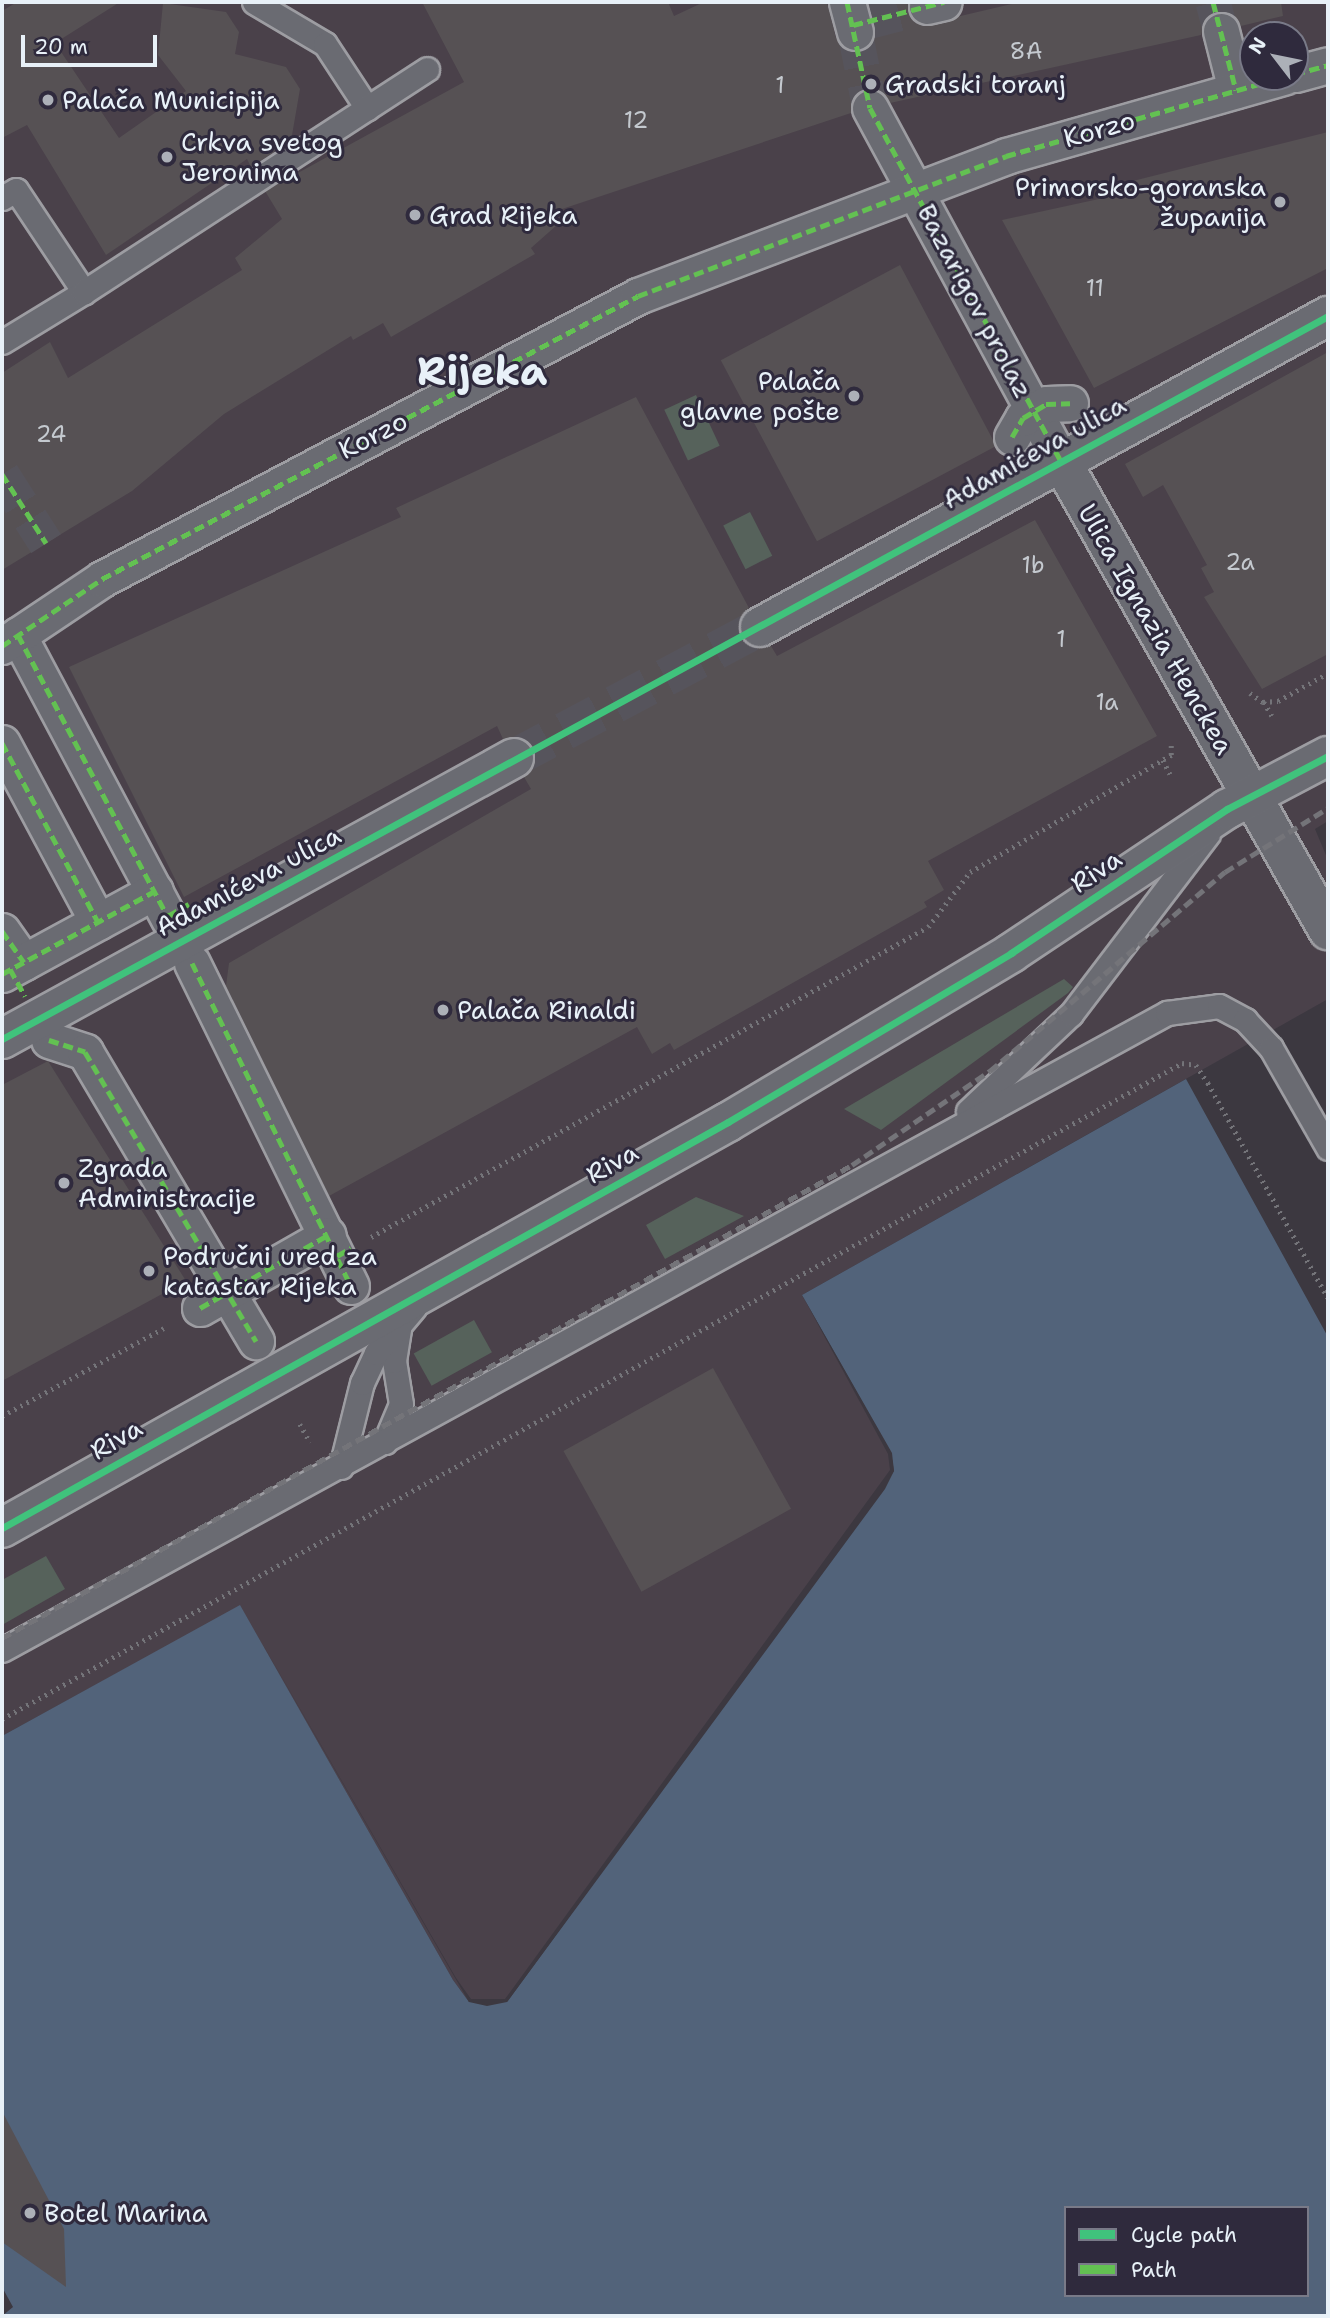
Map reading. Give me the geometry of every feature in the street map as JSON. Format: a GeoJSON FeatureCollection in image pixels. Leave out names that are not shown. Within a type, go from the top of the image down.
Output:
{"type":"FeatureCollection","features":[{"type":"Feature","properties":{"kind":"main road","name":"Adamićeva ulica"},"geometry":{"type":"LineString","coordinates":[[760,627],[1328,316]]}},
{"type":"Feature","properties":{"kind":"main road","name":"Ulica Ignazia Henckea"},"geometry":{"type":"LineString","coordinates":[[1061,461],[1239,803],[1328,930]]}},
{"type":"Feature","properties":{"kind":"main road","name":"Riva"},"geometry":{"type":"LineString","coordinates":[[2,1528],[728,1122],[999,960],[1239,803],[1328,756]]}},
{"type":"Feature","properties":{"kind":"main road","name":"Adamićeva ulica"},"geometry":{"type":"LineString","coordinates":[[2,1039],[514,758]]}},
{"type":"Feature","properties":{"kind":"street"},"geometry":{"type":"LineString","coordinates":[[1221,31],[1236,90]]}},
{"type":"Feature","properties":{"kind":"street"},"geometry":{"type":"LineString","coordinates":[[1309,70],[1328,65]]}},
{"type":"Feature","properties":{"kind":"street","name":"Korzo"},"geometry":{"type":"LineString","coordinates":[[10,641],[102,579],[207,521],[638,296],[1006,156],[1239,89]]}},
{"type":"Feature","properties":{"kind":"street"},"geometry":{"type":"LineString","coordinates":[[870,108],[916,190]]}},
{"type":"Feature","properties":{"kind":"street","name":"Bazarigov prolaz"},"geometry":{"type":"LineString","coordinates":[[916,190],[1061,461]]}},
{"type":"Feature","properties":{"kind":"street","name":"Bazarigov prolaz"},"geometry":{"type":"LineString","coordinates":[[1012,437],[1035,411],[1053,401],[1070,403]]}},
{"type":"Feature","properties":{"kind":"street"},"geometry":{"type":"LineString","coordinates":[[2,931],[15,975],[99,922],[170,907],[10,641]]}},
{"type":"Feature","properties":{"kind":"street"},"geometry":{"type":"LineString","coordinates":[[2,743],[99,922]]}},
{"type":"Feature","properties":{"kind":"street"},"geometry":{"type":"LineString","coordinates":[[192,962],[342,1256],[214,1300]]}},
{"type":"Feature","properties":{"kind":"street"},"geometry":{"type":"LineString","coordinates":[[48,1040],[85,1052],[214,1300],[256,1341]]}},
{"type":"Feature","properties":{"kind":"lane"},"geometry":{"type":"LineString","coordinates":[[254,2],[325,44],[367,108]]}},
{"type":"Feature","properties":{"kind":"lane"},"geometry":{"type":"LineString","coordinates":[[2,342],[84,292],[426,69]]}},
{"type":"Feature","properties":{"kind":"lane"},"geometry":{"type":"LineString","coordinates":[[2,198],[16,190],[84,292]]}},
{"type":"Feature","properties":{"kind":"lane"},"geometry":{"type":"LineString","coordinates":[[928,1144],[1071,1014],[1239,803]]}},
{"type":"Feature","properties":{"kind":"lane"},"geometry":{"type":"LineString","coordinates":[[2,1650],[1167,1013],[1196,1006],[1219,1006],[1245,1020],[1271,1048],[1328,1148]]}},
{"type":"Feature","properties":{"kind":"lane"},"geometry":{"type":"LineString","coordinates":[[341,1467],[362,1383],[400,1323],[443,1280]]}},
{"type":"Feature","properties":{"kind":"lane"},"geometry":{"type":"LineString","coordinates":[[385,1442],[401,1404],[394,1362],[400,1323]]}},
{"type":"Feature","properties":{"kind":"path"},"geometry":{"type":"LineString","coordinates":[[1263,702],[1278,701],[1328,673]]}},
{"type":"Feature","properties":{"kind":"path"},"geometry":{"type":"LineString","coordinates":[[1250,693],[1263,702],[1272,716]]}},
{"type":"Feature","properties":{"kind":"path"},"geometry":{"type":"LineString","coordinates":[[342,1256],[928,927],[961,882],[988,859],[1171,755]]}},
{"type":"Feature","properties":{"kind":"path"},"geometry":{"type":"LineString","coordinates":[[1163,760],[1170,774]]}},
{"type":"Feature","properties":{"kind":"path"},"geometry":{"type":"LineString","coordinates":[[2,1719],[1182,1063],[1196,1065],[1208,1083],[1328,1298]]}},
{"type":"Feature","properties":{"kind":"path"},"geometry":{"type":"LineString","coordinates":[[2,1416],[214,1300]]}},
{"type":"Feature","properties":{"kind":"shaded area"},"geometry":{"type":"Polygon","coordinates":[[[2,2],[1328,2],[1328,821],[1315,829],[1328,860],[1328,999],[802,1295],[892,1453],[894,1471],[507,2002],[469,2002],[453,1980],[240,1606],[2,1736],[2,2]]]}},
{"type":"Feature","properties":{"kind":"shaded area"},"geometry":{"type":"Polygon","coordinates":[[[696,395],[720,446],[688,461],[664,410],[696,395]]]}},
{"type":"Feature","properties":{"kind":"shaded area"},"geometry":{"type":"Polygon","coordinates":[[[750,512],[772,556],[746,569],[723,526],[750,512]]]}},
{"type":"Feature","properties":{"kind":"shaded area"},"geometry":{"type":"Polygon","coordinates":[[[1064,979],[1073,987],[1068,993],[881,1130],[844,1109],[1064,979]]]}},
{"type":"Feature","properties":{"kind":"shaded area"},"geometry":{"type":"Polygon","coordinates":[[[696,1197],[744,1216],[665,1259],[646,1225],[696,1197]]]}},
{"type":"Feature","properties":{"kind":"shaded area"},"geometry":{"type":"Polygon","coordinates":[[[474,1320],[492,1352],[432,1386],[414,1353],[474,1320]]]}},
{"type":"Feature","properties":{"kind":"shaded area"},"geometry":{"type":"Polygon","coordinates":[[[46,1556],[65,1589],[2,1625],[2,1580],[46,1556]]]}},
{"type":"Feature","properties":{"kind":"water"},"geometry":{"type":"Polygon","coordinates":[[[1186,1079],[1328,1337],[1328,2316],[2,2316],[13,2307],[2,2287],[2,1736],[240,1605],[453,1980],[469,2002],[507,2002],[894,1471],[891,1453],[802,1295],[1186,1079]]]}},
{"type":"Feature","properties":{"kind":"pier"},"geometry":{"type":"Polygon","coordinates":[[[802,1295],[892,1453],[894,1471],[885,1489],[507,2002],[487,2006],[469,2002],[240,1605],[456,1978],[471,1999],[505,1999],[890,1470],[888,1454],[802,1295]]]}},
{"type":"Feature","properties":{"kind":"building"},"geometry":{"type":"Polygon","coordinates":[[[17,2],[120,2],[55,43],[119,138],[186,91],[158,55],[163,3],[226,12],[239,32],[235,54],[286,67],[300,89],[291,141],[251,167],[247,159],[106,255],[27,125],[2,138],[2,11],[17,2]]]}},
{"type":"Feature","properties":{"kind":"building"},"geometry":{"type":"Polygon","coordinates":[[[422,2],[668,2],[674,16],[704,2],[827,2],[836,38],[850,52],[874,38],[868,2],[908,2],[912,19],[922,25],[1020,2],[1281,2],[1283,16],[1239,23],[1235,17],[1217,11],[1207,17],[1201,35],[890,103],[880,91],[861,90],[851,113],[550,213],[557,225],[531,248],[535,254],[391,337],[383,323],[353,340],[351,336],[224,414],[132,491],[2,570],[2,373],[50,342],[68,378],[242,270],[235,258],[282,219],[265,191],[464,82],[422,2]]]}},
{"type":"Feature","properties":{"kind":"building"},"geometry":{"type":"Polygon","coordinates":[[[1328,132],[1328,268],[1094,388],[1002,220],[1108,197],[1105,188],[1328,132]]]}},
{"type":"Feature","properties":{"kind":"building","name":"Palača glavne pošte"},"geometry":{"type":"Polygon","coordinates":[[[900,265],[996,446],[817,541],[721,360],[900,265]]]}},
{"type":"Feature","properties":{"kind":"building"},"geometry":{"type":"Polygon","coordinates":[[[1328,352],[1328,654],[1262,689],[1204,597],[1214,592],[1201,568],[1207,565],[1163,485],[1143,497],[1125,464],[1328,352]]]}},
{"type":"Feature","properties":{"kind":"building"},"geometry":{"type":"Polygon","coordinates":[[[636,397],[749,608],[738,627],[748,645],[771,646],[777,656],[1035,520],[1157,736],[928,861],[944,890],[924,902],[927,907],[674,1050],[670,1043],[652,1054],[637,1027],[329,1196],[226,986],[229,963],[531,789],[524,777],[533,769],[533,748],[525,739],[503,739],[497,726],[184,897],[69,667],[401,517],[396,508],[636,397]]]}},
{"type":"Feature","properties":{"kind":"building","name":"Zgrada Administracije"},"geometry":{"type":"Polygon","coordinates":[[[48,1061],[186,1281],[2,1381],[2,1085],[48,1061]]]}},
{"type":"Feature","properties":{"kind":"building"},"geometry":{"type":"Polygon","coordinates":[[[713,1368],[791,1509],[641,1592],[563,1451],[713,1368]]]}},
{"type":"Feature","properties":{"kind":"building","name":"Botel Marina"},"geometry":{"type":"Polygon","coordinates":[[[2,2111],[64,2229],[66,2287],[2,2242],[2,2111]]]}},
{"type":"Feature","properties":{"kind":"tunnel"},"geometry":{"type":"LineString","coordinates":[[1213,2],[1221,31]]}},
{"type":"Feature","properties":{"kind":"tunnel"},"geometry":{"type":"LineString","coordinates":[[865,22],[927,6]]}},
{"type":"Feature","properties":{"kind":"tunnel"},"geometry":{"type":"LineString","coordinates":[[855,32],[870,108]]}},
{"type":"Feature","properties":{"kind":"tunnel"},"geometry":{"type":"LineString","coordinates":[[2,474],[46,543]]}},
{"type":"Feature","properties":{"kind":"tunnel"},"geometry":{"type":"LineString","coordinates":[[514,758],[760,627]]}},
{"type":"Feature","properties":{"kind":"railway"},"geometry":{"type":"LineString","coordinates":[[2,1638],[852,1165],[990,1071],[1225,872],[1328,808]]}},
{"type":"Feature","properties":{"kind":"marked path"},"geometry":{"type":"LineString","coordinates":[[847,2],[870,108],[1061,461]]}},
{"type":"Feature","properties":{"kind":"marked path"},"geometry":{"type":"LineString","coordinates":[[853,25],[944,2]]}},
{"type":"Feature","properties":{"kind":"marked path"},"geometry":{"type":"LineString","coordinates":[[1213,2],[1236,90]]}},
{"type":"Feature","properties":{"kind":"marked path"},"geometry":{"type":"LineString","coordinates":[[1309,70],[1328,65]]}},
{"type":"Feature","properties":{"kind":"marked path"},"geometry":{"type":"LineString","coordinates":[[2,646],[102,579],[638,296],[1006,156],[1239,90]]}},
{"type":"Feature","properties":{"kind":"marked path"},"geometry":{"type":"LineString","coordinates":[[1012,437],[1023,418],[1046,404],[1070,403]]}},
{"type":"Feature","properties":{"kind":"marked path"},"geometry":{"type":"LineString","coordinates":[[2,474],[46,543]]}},
{"type":"Feature","properties":{"kind":"marked path"},"geometry":{"type":"LineString","coordinates":[[18,635],[169,919]]}},
{"type":"Feature","properties":{"kind":"marked path"},"geometry":{"type":"LineString","coordinates":[[2,743],[98,922]]}},
{"type":"Feature","properties":{"kind":"marked path"},"geometry":{"type":"LineString","coordinates":[[2,974],[155,891]]}},
{"type":"Feature","properties":{"kind":"marked path"},"geometry":{"type":"LineString","coordinates":[[168,916],[189,904]]}},
{"type":"Feature","properties":{"kind":"marked path"},"geometry":{"type":"LineString","coordinates":[[2,931],[24,962]]}},
{"type":"Feature","properties":{"kind":"marked path"},"geometry":{"type":"LineString","coordinates":[[192,963],[351,1286]]}},
{"type":"Feature","properties":{"kind":"marked path"},"geometry":{"type":"LineString","coordinates":[[10,969],[25,996]]}},
{"type":"Feature","properties":{"kind":"marked path"},"geometry":{"type":"LineString","coordinates":[[49,1040],[85,1052],[256,1341]]}},
{"type":"Feature","properties":{"kind":"marked path"},"geometry":{"type":"LineString","coordinates":[[200,1308],[328,1235]]}},
{"type":"Feature","properties":{"kind":"marked path"},"geometry":{"type":"LineString","coordinates":[[337,1256],[351,1248]]}},
{"type":"Feature","properties":{"kind":"cycle path"},"geometry":{"type":"LineString","coordinates":[[2,1039],[1328,316]]}},
{"type":"Feature","properties":{"kind":"cycle path"},"geometry":{"type":"LineString","coordinates":[[2,1528],[728,1122],[1011,953],[1227,809],[1328,756]]}},
{"type":"Feature","properties":{"kind":"place","name":"Gradski toranj"},"geometry":{"type":"Point","coordinates":[871,84]}},
{"type":"Feature","properties":{"kind":"place","name":"Palača Municipija"},"geometry":{"type":"Point","coordinates":[48,100]}},
{"type":"Feature","properties":{"kind":"place","name":"Crkva svetog Jeronima"},"geometry":{"type":"Point","coordinates":[167,157]}},
{"type":"Feature","properties":{"kind":"place","name":"Primorsko-goranska županija"},"geometry":{"type":"Point","coordinates":[1280,202]}},
{"type":"Feature","properties":{"kind":"place","name":"Grad Rijeka"},"geometry":{"type":"Point","coordinates":[415,215]}},
{"type":"Feature","properties":{"kind":"place","name":"Palača glavne pošte"},"geometry":{"type":"Point","coordinates":[854,396]}},
{"type":"Feature","properties":{"kind":"place","name":"Palača Rinaldi"},"geometry":{"type":"Point","coordinates":[443,1010]}},
{"type":"Feature","properties":{"kind":"place","name":"Zgrada Administracije"},"geometry":{"type":"Point","coordinates":[64,1183]}},
{"type":"Feature","properties":{"kind":"place","name":"Područni ured za katastar Rijeka"},"geometry":{"type":"Point","coordinates":[149,1271]}},
{"type":"Feature","properties":{"kind":"place","name":"Botel Marina"},"geometry":{"type":"Point","coordinates":[30,2213]}},
{"type":"Feature","properties":{"kind":"district","name":"Rijeka"},"geometry":{"type":"Point","coordinates":[482,371]}}]}
